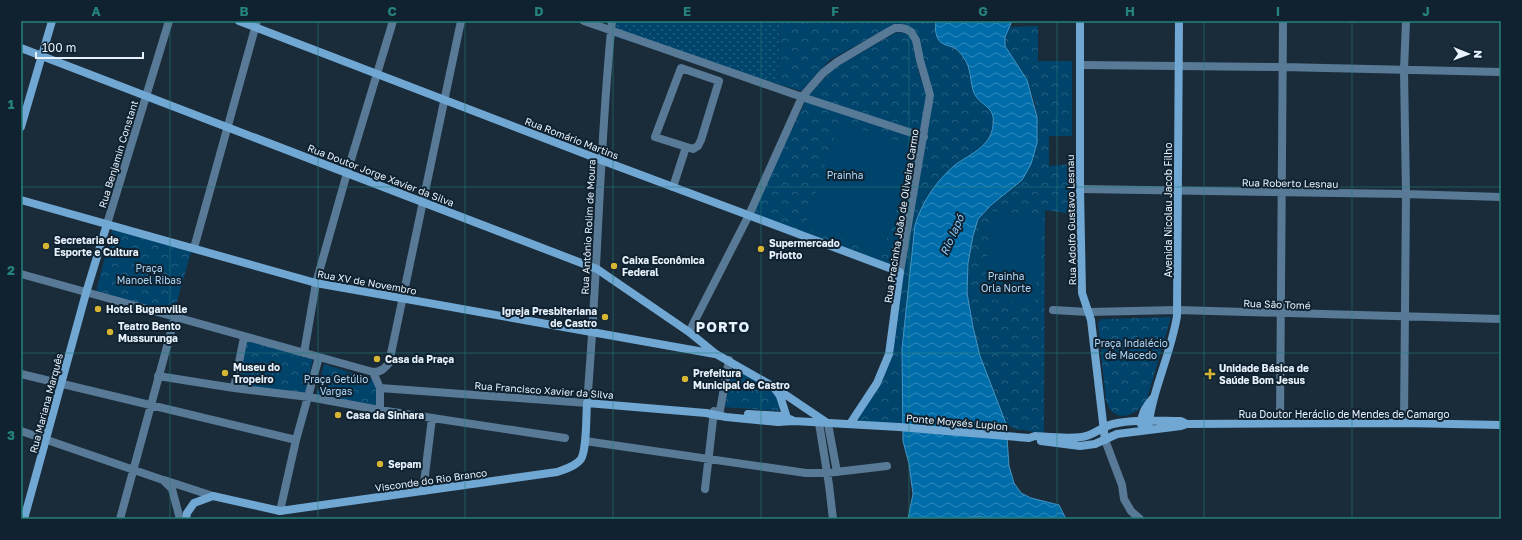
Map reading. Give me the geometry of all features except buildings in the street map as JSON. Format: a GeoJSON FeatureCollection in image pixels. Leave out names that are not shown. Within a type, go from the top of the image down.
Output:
{"type":"FeatureCollection","features":[{"type":"Feature","properties":{"kind":"street"},"geometry":{"type":"LineString","coordinates":[[21,127],[52,21]]}},
{"type":"Feature","properties":{"kind":"street","name":"Rua Benjamin Constant"},"geometry":{"type":"LineString","coordinates":[[86,293],[169,21]]}},
{"type":"Feature","properties":{"kind":"street","name":"Rua Romário Martins"},"geometry":{"type":"LineString","coordinates":[[239,21],[256,24],[378,75],[900,272]]}},
{"type":"Feature","properties":{"kind":"street"},"geometry":{"type":"LineString","coordinates":[[304,353],[316,283],[347,173],[378,75],[393,21]]}},
{"type":"Feature","properties":{"kind":"street"},"geometry":{"type":"LineString","coordinates":[[21,274],[244,337],[373,372],[380,372],[389,364],[461,21]]}},
{"type":"Feature","properties":{"kind":"street"},"geometry":{"type":"LineString","coordinates":[[584,21],[802,97],[924,137]]}},
{"type":"Feature","properties":{"kind":"street","name":"Rua Antônio Rolim de Moura"},"geometry":{"type":"LineString","coordinates":[[582,458],[585,441],[597,269],[601,160],[612,21]]}},
{"type":"Feature","properties":{"kind":"street","name":"Rua Adolfo Gustavo Lesnau"},"geometry":{"type":"LineString","coordinates":[[1080,21],[1080,189],[1082,293],[1091,320],[1102,428],[1105,440]]}},
{"type":"Feature","properties":{"kind":"street","name":"Avenida Nicolau Jacob Filho"},"geometry":{"type":"LineString","coordinates":[[1144,430],[1148,403],[1154,397],[1175,328],[1177,310],[1179,21]]}},
{"type":"Feature","properties":{"kind":"street"},"geometry":{"type":"LineString","coordinates":[[1280,423],[1283,21]]}},
{"type":"Feature","properties":{"kind":"street"},"geometry":{"type":"LineString","coordinates":[[1404,423],[1406,194],[1404,70],[1406,21]]}},
{"type":"Feature","properties":{"kind":"street"},"geometry":{"type":"LineString","coordinates":[[194,248],[256,24]]}},
{"type":"Feature","properties":{"kind":"street","name":"Rua Pracinha João de Oliveira Carmo"},"geometry":{"type":"LineString","coordinates":[[689,332],[749,215],[802,97],[831,66],[895,28],[906,25],[916,40],[930,95],[900,272],[889,354],[877,383],[850,424]]}},
{"type":"Feature","properties":{"kind":"street","name":"Rua Doutor Jorge Xavier da Silva"},"geometry":{"type":"LineString","coordinates":[[21,48],[597,269],[689,332],[716,354]]}},
{"type":"Feature","properties":{"kind":"street"},"geometry":{"type":"LineString","coordinates":[[1080,65],[1282,67],[1501,72]]}},
{"type":"Feature","properties":{"kind":"street"},"geometry":{"type":"LineString","coordinates":[[682,68],[719,80],[701,140],[698,146],[693,149],[686,148],[655,137],[682,68]]}},
{"type":"Feature","properties":{"kind":"street"},"geometry":{"type":"LineString","coordinates":[[673,187],[686,148]]}},
{"type":"Feature","properties":{"kind":"street","name":"Rua Roberto Lesnau"},"geometry":{"type":"LineString","coordinates":[[1080,189],[1501,197]]}},
{"type":"Feature","properties":{"kind":"street","name":"Rua XV de Novembro"},"geometry":{"type":"LineString","coordinates":[[21,200],[316,283],[716,354]]}},
{"type":"Feature","properties":{"kind":"street","name":"Rua Mariana Marquês"},"geometry":{"type":"LineString","coordinates":[[24,519],[86,293]]}},
{"type":"Feature","properties":{"kind":"street","name":"Rua São Tomé"},"geometry":{"type":"LineString","coordinates":[[1053,310],[1088,312],[1177,310],[1501,319]]}},
{"type":"Feature","properties":{"kind":"street"},"geometry":{"type":"LineString","coordinates":[[120,519],[175,317]]}},
{"type":"Feature","properties":{"kind":"street"},"geometry":{"type":"LineString","coordinates":[[689,332],[689,349]]}},
{"type":"Feature","properties":{"kind":"street"},"geometry":{"type":"LineString","coordinates":[[234,388],[244,337]]}},
{"type":"Feature","properties":{"kind":"street"},"geometry":{"type":"LineString","coordinates":[[699,351],[701,342]]}},
{"type":"Feature","properties":{"kind":"street"},"geometry":{"type":"LineString","coordinates":[[716,354],[729,360],[774,387],[828,424],[837,472]]}},
{"type":"Feature","properties":{"kind":"street"},"geometry":{"type":"LineString","coordinates":[[21,431],[213,496],[280,511],[296,440],[319,357]]}},
{"type":"Feature","properties":{"kind":"street"},"geometry":{"type":"LineString","coordinates":[[705,490],[708,458],[729,360]]}},
{"type":"Feature","properties":{"kind":"street"},"geometry":{"type":"LineString","coordinates":[[373,372],[380,388],[380,410]]}},
{"type":"Feature","properties":{"kind":"street"},"geometry":{"type":"LineString","coordinates":[[21,374],[296,440]]}},
{"type":"Feature","properties":{"kind":"street"},"geometry":{"type":"LineString","coordinates":[[158,376],[234,388],[309,397],[380,410],[565,438]]}},
{"type":"Feature","properties":{"kind":"street"},"geometry":{"type":"LineString","coordinates":[[774,387],[792,421],[802,416],[804,407]]}},
{"type":"Feature","properties":{"kind":"street","name":"Rua Francisco Xavier da Silva"},"geometry":{"type":"LineString","coordinates":[[380,388],[587,403],[828,424],[899,427]]}},
{"type":"Feature","properties":{"kind":"street"},"geometry":{"type":"LineString","coordinates":[[423,491],[432,418]]}},
{"type":"Feature","properties":{"kind":"street","name":"Rua Doutor Heráclio de Mendes de Camargo"},"geometry":{"type":"LineString","coordinates":[[1029,438],[1035,436],[1080,438],[1088,436],[1112,424],[1145,420],[1181,421],[1187,424]]}},
{"type":"Feature","properties":{"kind":"street"},"geometry":{"type":"LineString","coordinates":[[819,423],[830,485],[833,519]]}},
{"type":"Feature","properties":{"kind":"street","name":"Rua Doutor Heráclio de Mendes de Camargo"},"geometry":{"type":"LineString","coordinates":[[1012,437],[1029,438],[1080,446],[1095,444],[1117,434],[1187,424],[1404,423],[1501,425]]}},
{"type":"Feature","properties":{"kind":"street","name":"Ponte Moysés Lupion"},"geometry":{"type":"LineString","coordinates":[[899,427],[1012,437]]}},
{"type":"Feature","properties":{"kind":"street"},"geometry":{"type":"LineString","coordinates":[[1105,440],[1120,480],[1124,499],[1131,511],[1140,519]]}},
{"type":"Feature","properties":{"kind":"street"},"geometry":{"type":"LineString","coordinates":[[585,441],[806,473],[827,474],[886,466]]}},
{"type":"Feature","properties":{"kind":"street","name":"Visconde do Rio Branco"},"geometry":{"type":"LineString","coordinates":[[280,511],[557,472],[574,465],[582,458]]}},
{"type":"Feature","properties":{"kind":"street"},"geometry":{"type":"LineString","coordinates":[[163,480],[172,489],[180,519]]}},
{"type":"Feature","properties":{"kind":"street"},"geometry":{"type":"LineString","coordinates":[[186,519],[187,513],[194,503],[202,498],[213,496]]}},
{"type":"Feature","properties":{"kind":"green space"},"geometry":{"type":"Polygon","coordinates":[[[614,21],[780,21],[778,84],[612,36],[614,21]]]}},
{"type":"Feature","properties":{"kind":"green space"},"geometry":{"type":"Polygon","coordinates":[[[780,21],[936,21],[935,28],[942,43],[957,50],[962,55],[977,95],[992,113],[993,124],[988,139],[979,149],[954,167],[942,180],[926,201],[915,225],[902,349],[903,425],[856,422],[885,373],[932,95],[916,36],[893,25],[830,60],[801,91],[778,84],[780,21]]]}},
{"type":"Feature","properties":{"kind":"green space","name":"Prainha Orla Norte"},"geometry":{"type":"Polygon","coordinates":[[[1038,26],[1038,61],[1072,61],[1072,136],[1049,136],[1049,166],[1072,164],[1073,212],[1072,214],[1045,210],[1044,433],[1015,429],[1006,424],[980,356],[967,293],[968,263],[978,219],[991,205],[1022,180],[1037,117],[1035,103],[1027,80],[1005,46],[1005,37],[1009,27],[1038,26]]]}},
{"type":"Feature","properties":{"kind":"green space","name":"Prainha"},"geometry":{"type":"Polygon","coordinates":[[[905,32],[912,40],[914,45],[919,73],[927,94],[898,268],[751,214],[808,96],[833,69],[895,33],[905,32]]]}},
{"type":"Feature","properties":{"kind":"green space"},"geometry":{"type":"Polygon","coordinates":[[[839,122],[916,147],[882,252],[805,227],[839,122]]]}},
{"type":"Feature","properties":{"kind":"green space"},"geometry":{"type":"Polygon","coordinates":[[[992,211],[1043,217],[1034,304],[983,299],[992,211]]]}},
{"type":"Feature","properties":{"kind":"green space","name":"Praça Manoel Ribas"},"geometry":{"type":"Polygon","coordinates":[[[112,230],[192,249],[173,315],[96,292],[112,230]]]}},
{"type":"Feature","properties":{"kind":"green space","name":"Praça Indalécio de Macedo"},"geometry":{"type":"Polygon","coordinates":[[[1171,317],[1146,402],[1130,414],[1124,416],[1114,413],[1106,401],[1098,323],[1101,319],[1171,317]]]}},
{"type":"Feature","properties":{"kind":"green space"},"geometry":{"type":"Polygon","coordinates":[[[245,340],[313,358],[305,396],[236,386],[245,340]]]}},
{"type":"Feature","properties":{"kind":"green space","name":"Praça Getúlio Vargas"},"geometry":{"type":"Polygon","coordinates":[[[324,364],[376,381],[376,406],[316,397],[324,364]]]}},
{"type":"Feature","properties":{"kind":"green space"},"geometry":{"type":"Polygon","coordinates":[[[730,364],[778,394],[780,402],[779,411],[725,407],[730,364]]]}},
{"type":"Feature","properties":{"kind":"water","name":"Rio Iapó"},"geometry":{"type":"Polygon","coordinates":[[[936,21],[1012,21],[1005,37],[1005,46],[1027,80],[1037,117],[1037,143],[1031,164],[1022,180],[991,205],[978,219],[968,263],[967,293],[980,356],[1006,424],[1009,466],[1014,483],[1021,493],[1031,498],[1059,505],[1066,519],[987,519],[983,517],[972,517],[968,519],[908,519],[913,494],[909,464],[903,441],[902,349],[915,225],[926,200],[942,177],[955,165],[984,144],[991,133],[993,125],[990,110],[974,93],[969,70],[961,54],[953,47],[944,44],[938,39],[936,33],[936,21]]]}},
{"type":"Feature","properties":{"kind":"place","name":"Secretaria de Esporte e Cultura"},"geometry":{"type":"Point","coordinates":[46,246]}},
{"type":"Feature","properties":{"kind":"place","name":"Supermercado Priotto"},"geometry":{"type":"Point","coordinates":[761,249]}},
{"type":"Feature","properties":{"kind":"place","name":"Caixa Econômica Federal"},"geometry":{"type":"Point","coordinates":[614,266]}},
{"type":"Feature","properties":{"kind":"place","name":"Hotel Buganville"},"geometry":{"type":"Point","coordinates":[98,309]}},
{"type":"Feature","properties":{"kind":"place","name":"Igreja Presbiteriana de Castro"},"geometry":{"type":"Point","coordinates":[605,317]}},
{"type":"Feature","properties":{"kind":"place","name":"Teatro Bento Mussurunga"},"geometry":{"type":"Point","coordinates":[110,332]}},
{"type":"Feature","properties":{"kind":"place","name":"Casa da Praça"},"geometry":{"type":"Point","coordinates":[377,359]}},
{"type":"Feature","properties":{"kind":"place","name":"Museu do Tropeiro"},"geometry":{"type":"Point","coordinates":[225,373]}},
{"type":"Feature","properties":{"kind":"place","name":"Unidade Básica de Saúde Bom Jesus"},"geometry":{"type":"Point","coordinates":[1210,374]}},
{"type":"Feature","properties":{"kind":"place","name":"Prefeitura Municipal de Castro"},"geometry":{"type":"Point","coordinates":[685,379]}},
{"type":"Feature","properties":{"kind":"place","name":"Casa da Sinhara"},"geometry":{"type":"Point","coordinates":[338,415]}},
{"type":"Feature","properties":{"kind":"place","name":"Sepam"},"geometry":{"type":"Point","coordinates":[380,464]}},
{"type":"Feature","properties":{"kind":"district","name":"PORTO"},"geometry":{"type":"Point","coordinates":[723,327]}}]}
